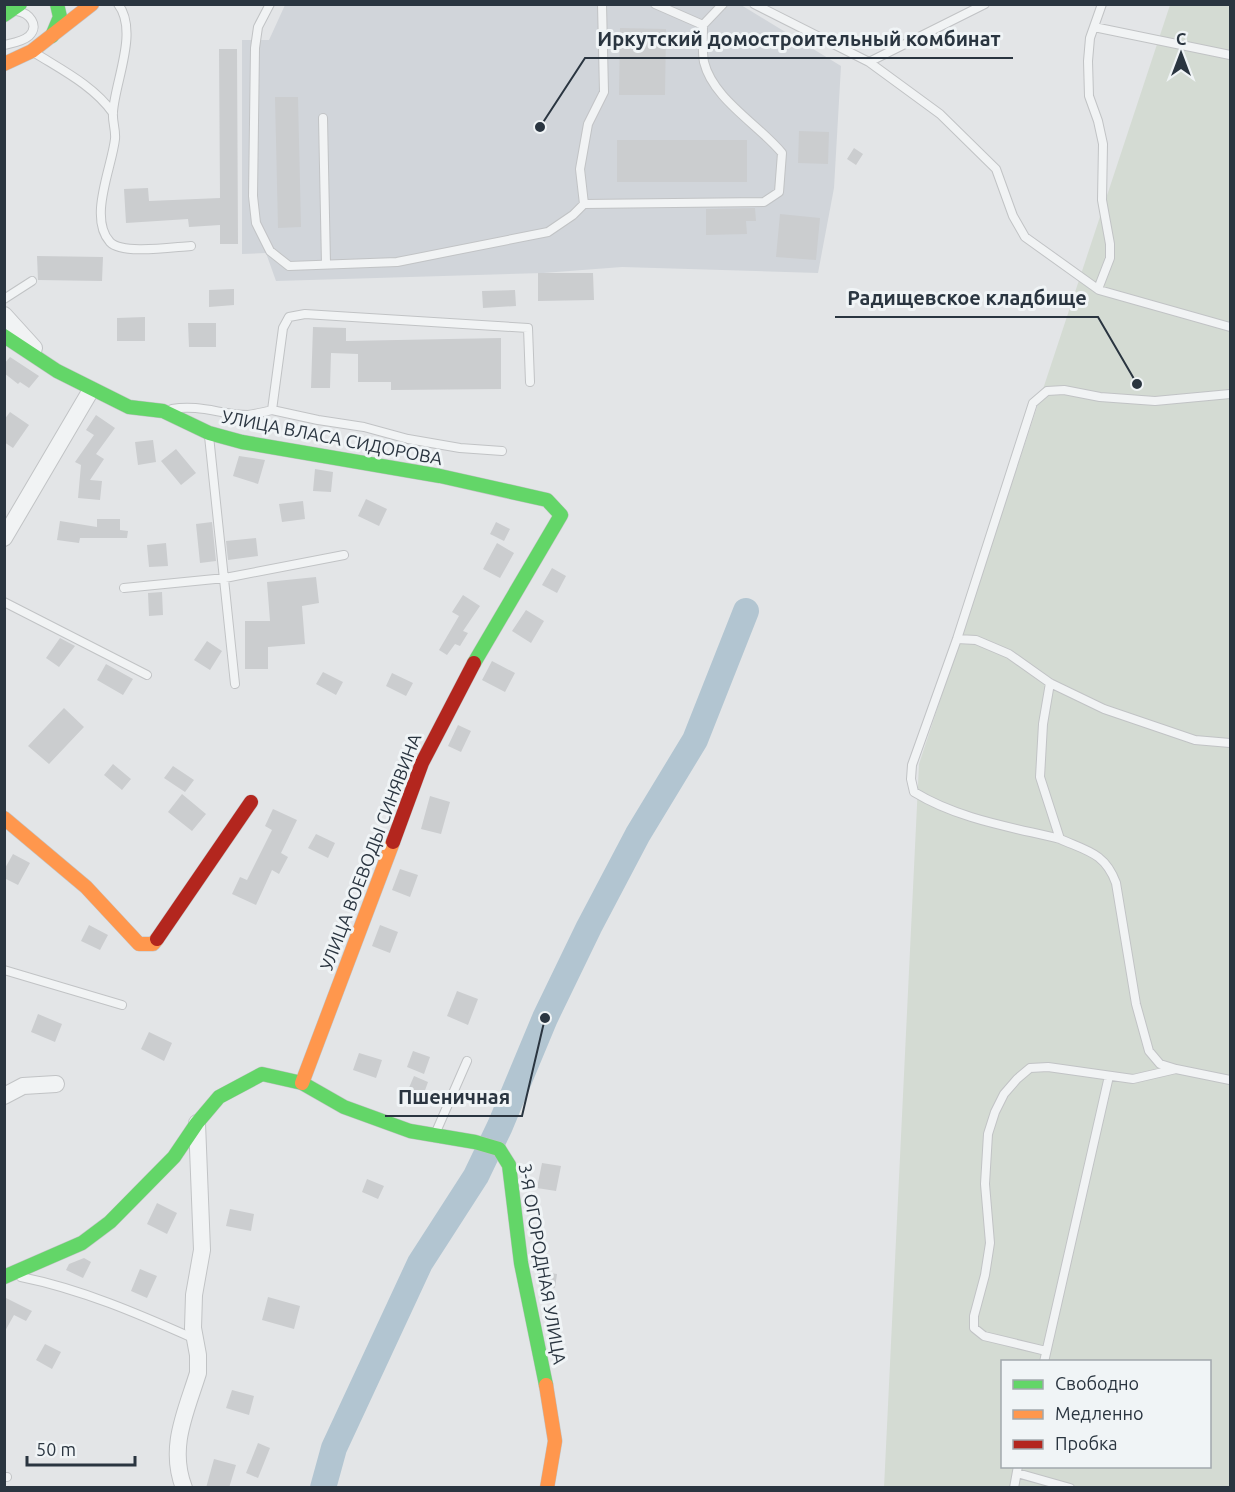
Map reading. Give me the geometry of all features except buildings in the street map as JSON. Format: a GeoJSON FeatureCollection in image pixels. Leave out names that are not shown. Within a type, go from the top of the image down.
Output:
{"type":"FeatureCollection","features":[{"type":"Feature","properties":{"kind":"street"},"geometry":{"type":"LineString","coordinates":[[52,36],[58,26],[60,15],[57,4]]}},
{"type":"Feature","properties":{"kind":"street"},"geometry":{"type":"LineString","coordinates":[[4,64],[32,51],[92,4]]}},
{"type":"Feature","properties":{"kind":"street"},"geometry":{"type":"LineString","coordinates":[[4,315],[57,371]]}},
{"type":"Feature","properties":{"kind":"street","name":"УЛИЦА ВЛАСА СИДОРОВА"},"geometry":{"type":"LineString","coordinates":[[4,336],[91,390],[129,407],[163,411],[209,433],[242,442],[502,489],[547,500],[561,515]]}},
{"type":"Feature","properties":{"kind":"street"},"geometry":{"type":"LineString","coordinates":[[4,538],[91,390]]}},
{"type":"Feature","properties":{"kind":"street","name":"УЛИЦА ВОЕВОДЫ СИНЯВИНА"},"geometry":{"type":"LineString","coordinates":[[302,1083],[422,763],[484,644],[561,515]]}},
{"type":"Feature","properties":{"kind":"street"},"geometry":{"type":"LineString","coordinates":[[4,818],[86,887],[139,944],[153,944],[251,802]]}},
{"type":"Feature","properties":{"kind":"street","name":"3-Я ОГОРОДНАЯ УЛИЦА"},"geometry":{"type":"LineString","coordinates":[[8,1276],[82,1243],[110,1222],[174,1157],[197,1123],[219,1097],[262,1074],[302,1083],[344,1107],[410,1131],[475,1142],[499,1149],[509,1166],[521,1263],[555,1441],[547,1488]]}},
{"type":"Feature","properties":{"kind":"street"},"geometry":{"type":"LineString","coordinates":[[4,1096],[23,1086],[56,1084]]}},
{"type":"Feature","properties":{"kind":"street"},"geometry":{"type":"LineString","coordinates":[[184,1488],[177,1464],[177,1444],[198,1373],[193,1328],[202,1250],[197,1123]]}},
{"type":"Feature","properties":{"kind":"lane"},"geometry":{"type":"LineString","coordinates":[[118,4],[123,11],[127,33],[113,113],[116,137],[101,205],[102,225],[110,242],[124,249],[191,246]]}},
{"type":"Feature","properties":{"kind":"lane"},"geometry":{"type":"LineString","coordinates":[[270,4],[258,27],[255,48],[253,196],[256,223],[270,251],[289,266],[397,262],[548,232],[585,204],[764,202],[779,192],[782,153],[769,137],[716,89],[704,62],[703,25],[723,4]]}},
{"type":"Feature","properties":{"kind":"lane"},"geometry":{"type":"LineString","coordinates":[[585,204],[580,169],[588,124],[604,92],[602,4]]}},
{"type":"Feature","properties":{"kind":"lane"},"geometry":{"type":"LineString","coordinates":[[656,4],[703,25]]}},
{"type":"Feature","properties":{"kind":"lane"},"geometry":{"type":"LineString","coordinates":[[754,4],[869,62],[940,114],[996,169],[1013,216],[1025,237],[1098,289],[1230,327]]}},
{"type":"Feature","properties":{"kind":"lane"},"geometry":{"type":"LineString","coordinates":[[869,62],[985,4]]}},
{"type":"Feature","properties":{"kind":"lane"},"geometry":{"type":"LineString","coordinates":[[1098,289],[1110,258],[1110,244],[1102,200],[1103,144],[1089,96],[1088,61],[1094,27],[1102,4]]}},
{"type":"Feature","properties":{"kind":"lane"},"geometry":{"type":"LineString","coordinates":[[4,45],[19,42],[33,29],[34,22],[30,15],[12,10]]}},
{"type":"Feature","properties":{"kind":"lane"},"geometry":{"type":"LineString","coordinates":[[1094,27],[1230,54]]}},
{"type":"Feature","properties":{"kind":"lane"},"geometry":{"type":"LineString","coordinates":[[32,51],[104,100],[113,113]]}},
{"type":"Feature","properties":{"kind":"lane"},"geometry":{"type":"LineString","coordinates":[[323,118],[326,264]]}},
{"type":"Feature","properties":{"kind":"lane"},"geometry":{"type":"LineString","coordinates":[[4,299],[32,281]]}},
{"type":"Feature","properties":{"kind":"lane"},"geometry":{"type":"LineString","coordinates":[[272,410],[283,328],[290,317],[305,314],[528,328],[530,382]]}},
{"type":"Feature","properties":{"kind":"lane"},"geometry":{"type":"LineString","coordinates":[[1230,394],[1155,401],[1100,397],[1064,390],[1047,391],[1034,403],[957,639],[912,765],[911,779],[914,792],[927,800],[964,815],[1060,839],[1100,858],[1110,868],[1116,883],[1136,1004],[1149,1051],[1160,1064],[1230,1080]]}},
{"type":"Feature","properties":{"kind":"lane"},"geometry":{"type":"LineString","coordinates":[[163,411],[184,407],[208,408],[248,415],[272,410],[364,427],[408,439],[460,448],[502,451]]}},
{"type":"Feature","properties":{"kind":"lane"},"geometry":{"type":"LineString","coordinates":[[209,433],[235,684]]}},
{"type":"Feature","properties":{"kind":"lane"},"geometry":{"type":"LineString","coordinates":[[124,588],[225,578],[344,555]]}},
{"type":"Feature","properties":{"kind":"lane"},"geometry":{"type":"LineString","coordinates":[[4,602],[147,675]]}},
{"type":"Feature","properties":{"kind":"lane"},"geometry":{"type":"LineString","coordinates":[[957,639],[976,640],[1009,654],[1050,683],[1104,709],[1195,741],[1230,743]]}},
{"type":"Feature","properties":{"kind":"lane"},"geometry":{"type":"LineString","coordinates":[[1050,683],[1043,724],[1040,777],[1060,839]]}},
{"type":"Feature","properties":{"kind":"lane"},"geometry":{"type":"LineString","coordinates":[[4,970],[122,1005]]}},
{"type":"Feature","properties":{"kind":"lane"},"geometry":{"type":"LineString","coordinates":[[434,1135],[467,1061]]}},
{"type":"Feature","properties":{"kind":"lane"},"geometry":{"type":"LineString","coordinates":[[1046,1351],[984,1336],[974,1328],[974,1316],[985,1275],[990,1243],[985,1184],[988,1134],[995,1112],[1004,1094],[1030,1068],[1048,1067],[1133,1079],[1176,1069]]}},
{"type":"Feature","properties":{"kind":"lane"},"geometry":{"type":"LineString","coordinates":[[1044,1360],[1109,1076]]}},
{"type":"Feature","properties":{"kind":"lane"},"geometry":{"type":"LineString","coordinates":[[8,1276],[52,1283],[152,1320],[195,1340]]}},
{"type":"Feature","properties":{"kind":"lane"},"geometry":{"type":"LineString","coordinates":[[1014,1488],[1017,1470],[1070,1488]]}},
{"type":"Feature","properties":{"kind":"shaded area"},"geometry":{"type":"Polygon","coordinates":[[[285,5],[741,5],[841,66],[834,188],[818,273],[622,267],[543,273],[276,281],[266,253],[242,254],[242,40],[269,40],[285,5]]]}},
{"type":"Feature","properties":{"kind":"shaded area"},"geometry":{"type":"Polygon","coordinates":[[[1170,5],[1230,5],[1230,1487],[884,1488],[919,764],[1170,5]]]}},
{"type":"Feature","properties":{"kind":"waterway"},"geometry":{"type":"LineString","coordinates":[[323,1488],[334,1448],[420,1263],[476,1176],[500,1126],[545,1018],[589,927],[638,834],[695,740],[746,611]]}},
{"type":"Feature","properties":{"kind":"traffic: fast"},"geometry":{"type":"LineString","coordinates":[[4,15],[20,4]]}},
{"type":"Feature","properties":{"kind":"traffic: fast"},"geometry":{"type":"LineString","coordinates":[[52,36],[60,17],[57,4]]}},
{"type":"Feature","properties":{"kind":"traffic: fast"},"geometry":{"type":"LineString","coordinates":[[4,336],[57,371],[129,407],[163,411],[209,433],[242,442],[440,476],[547,500],[561,515],[474,663]]}},
{"type":"Feature","properties":{"kind":"traffic: fast"},"geometry":{"type":"LineString","coordinates":[[4,1277],[82,1243],[110,1222],[174,1157],[197,1123],[219,1097],[262,1074],[302,1083],[344,1107],[410,1131],[475,1142],[499,1149],[509,1165],[521,1263],[546,1385]]}},
{"type":"Feature","properties":{"kind":"traffic: slow"},"geometry":{"type":"LineString","coordinates":[[4,64],[32,51],[92,4]]}},
{"type":"Feature","properties":{"kind":"traffic: slow"},"geometry":{"type":"LineString","coordinates":[[4,818],[86,887],[139,944],[153,944],[157,939]]}},
{"type":"Feature","properties":{"kind":"traffic: slow"},"geometry":{"type":"LineString","coordinates":[[302,1083],[393,842]]}},
{"type":"Feature","properties":{"kind":"traffic: slow"},"geometry":{"type":"LineString","coordinates":[[546,1385],[555,1441],[547,1488]]}},
{"type":"Feature","properties":{"kind":"traffic: jam"},"geometry":{"type":"LineString","coordinates":[[393,842],[422,763],[474,663]]}},
{"type":"Feature","properties":{"kind":"traffic: jam"},"geometry":{"type":"LineString","coordinates":[[157,939],[251,802]]}},
{"type":"Feature","properties":{"kind":"place","name":"Иркутский домостроительный комбинат"},"geometry":{"type":"Point","coordinates":[540,127]}},
{"type":"Feature","properties":{"kind":"place","name":"Радищевское кладбище"},"geometry":{"type":"Point","coordinates":[1137,384]}},
{"type":"Feature","properties":{"kind":"place","name":"Пшеничная"},"geometry":{"type":"Point","coordinates":[545,1018]}}]}
